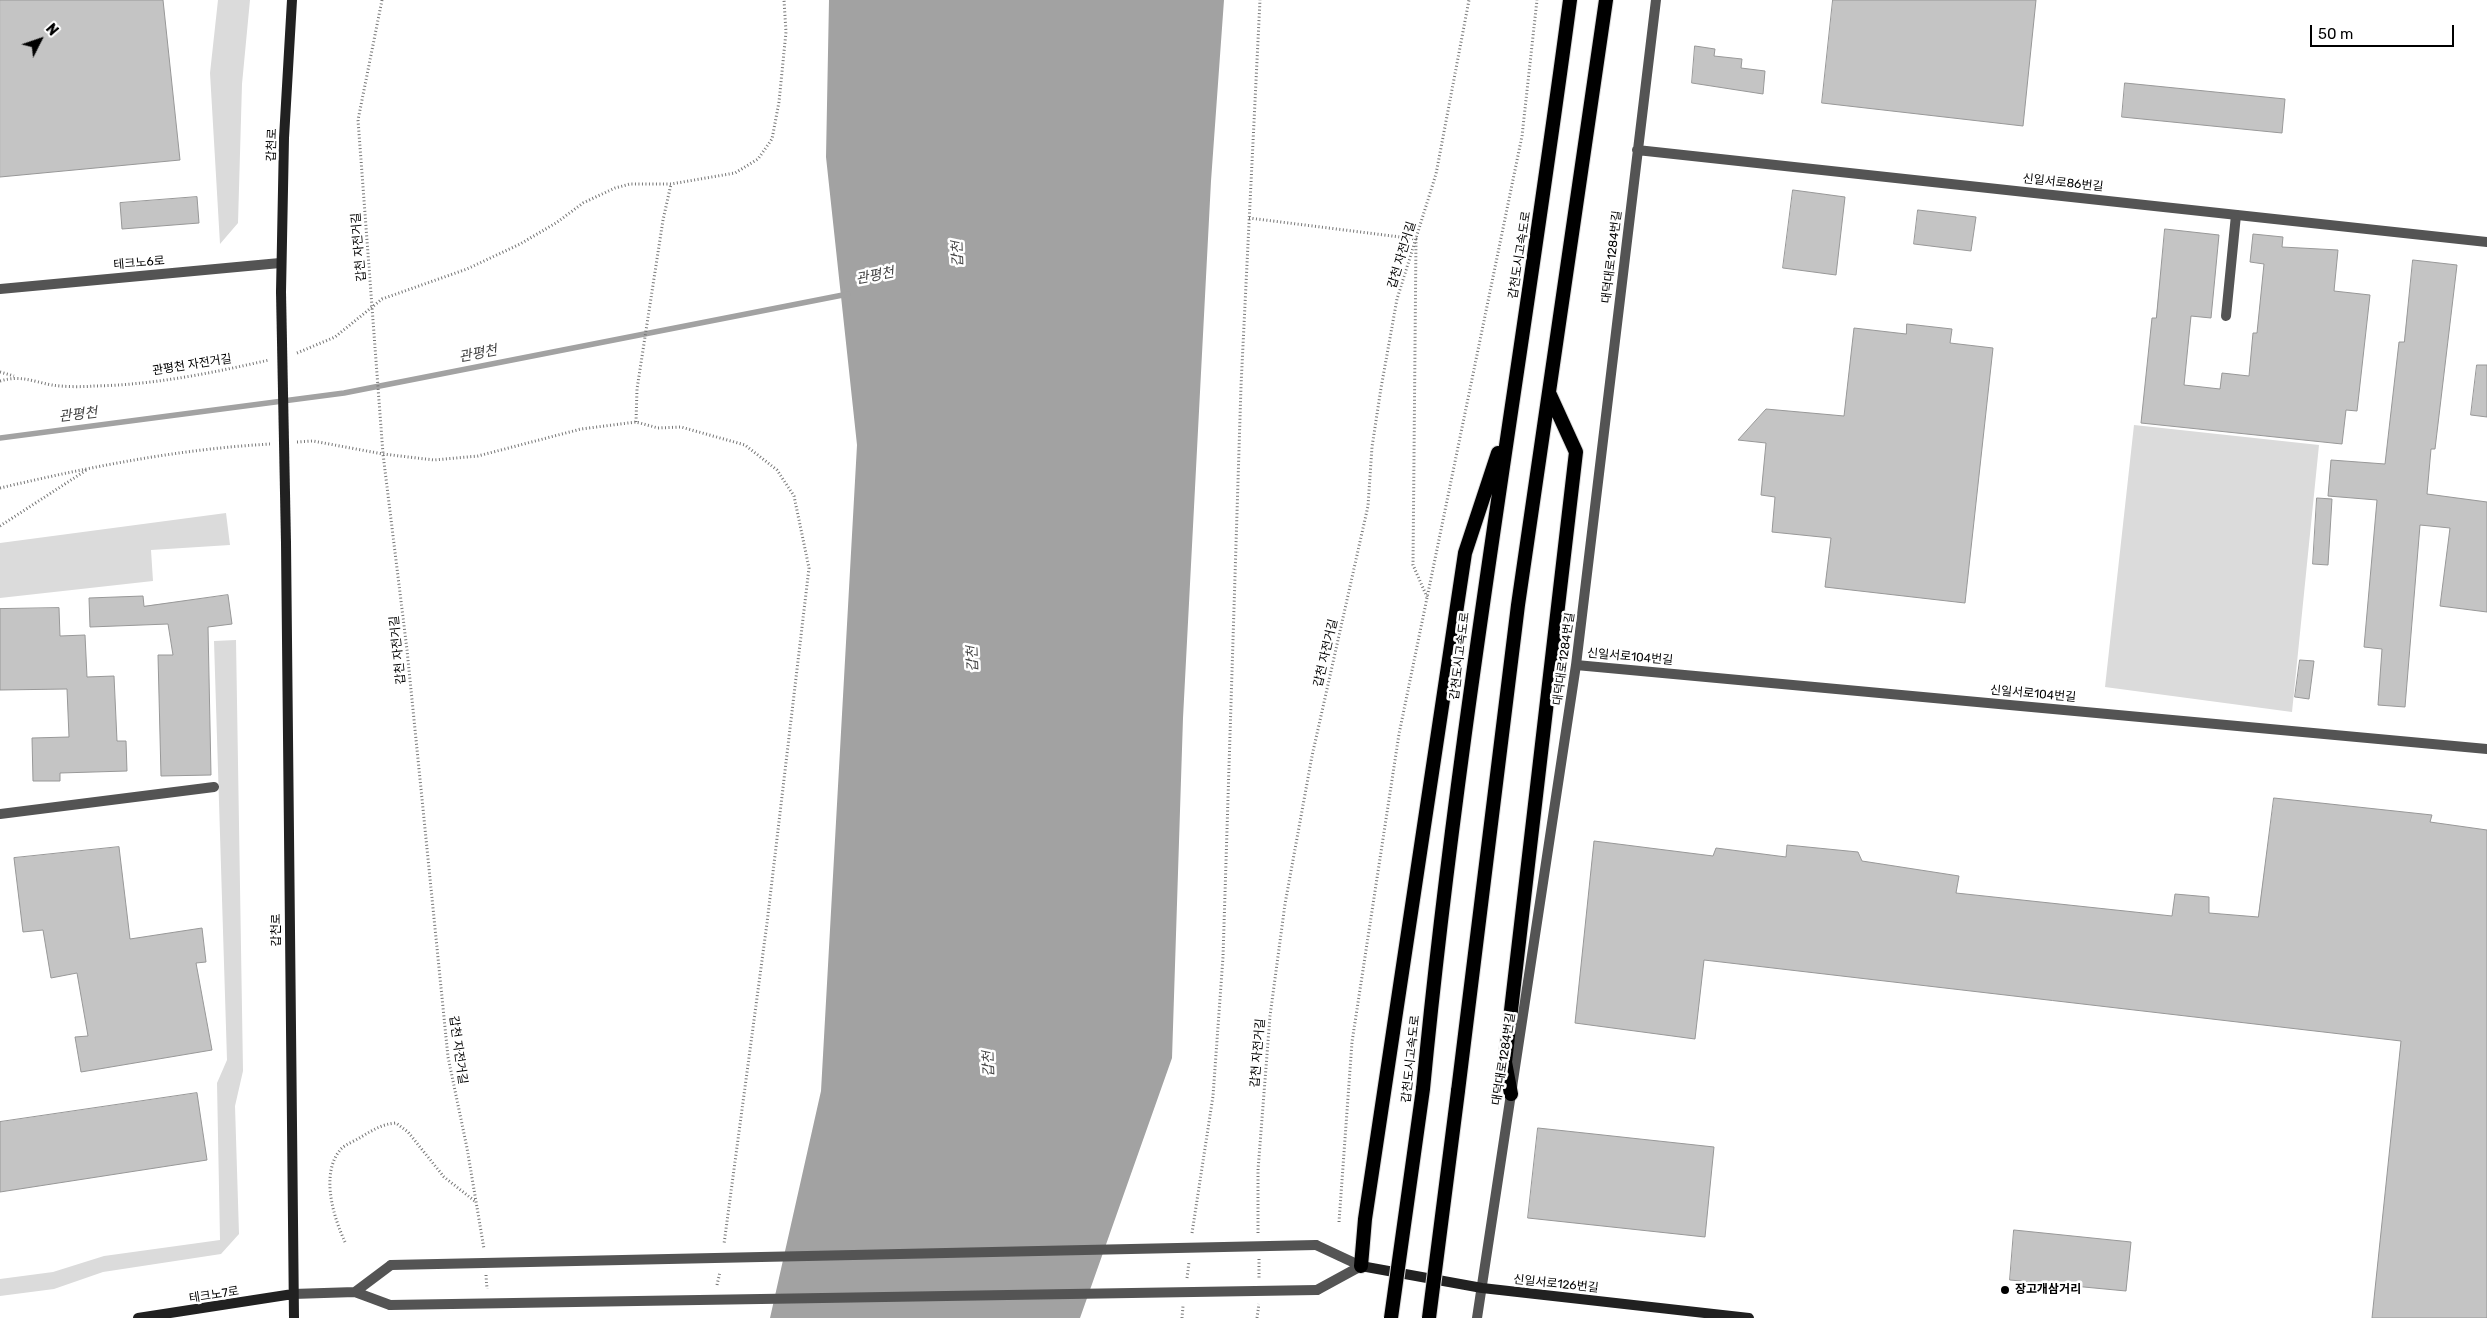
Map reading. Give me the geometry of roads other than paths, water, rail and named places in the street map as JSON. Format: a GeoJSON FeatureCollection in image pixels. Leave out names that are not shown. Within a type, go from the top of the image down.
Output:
{"type":"FeatureCollection","features":[{"type":"Feature","properties":{"kind":"highway","name":"갑천도시고속도로"},"geometry":{"type":"LineString","coordinates":[[1391,1318],[1423,1089],[1483,595],[1545,194],[1570,0]]}},
{"type":"Feature","properties":{"kind":"highway"},"geometry":{"type":"LineString","coordinates":[[1429,1318],[1518,605],[1606,0]]}},
{"type":"Feature","properties":{"kind":"highway"},"geometry":{"type":"LineString","coordinates":[[1511,1094],[1505,1062],[1576,452],[1550,394]]}},
{"type":"Feature","properties":{"kind":"highway"},"geometry":{"type":"LineString","coordinates":[[1361,1266],[1366,1209],[1465,553],[1510,419]]}},
{"type":"Feature","properties":{"kind":"main road","name":"갑천로"},"geometry":{"type":"LineString","coordinates":[[292,0],[280,263],[286,542],[294,1318]]}},
{"type":"Feature","properties":{"kind":"main road","name":"신일서로126번길"},"geometry":{"type":"LineString","coordinates":[[1361,1266],[1482,1288],[1749,1318]]}},
{"type":"Feature","properties":{"kind":"main road","name":"테크노7로"},"geometry":{"type":"LineString","coordinates":[[138,1318],[293,1294]]}},
{"type":"Feature","properties":{"kind":"street","name":"대덕대로1284번길"},"geometry":{"type":"LineString","coordinates":[[1477,1318],[1576,665],[1656,0]]}},
{"type":"Feature","properties":{"kind":"street","name":"신일서로86번길"},"geometry":{"type":"LineString","coordinates":[[1637,150],[2487,242]]}},
{"type":"Feature","properties":{"kind":"street"},"geometry":{"type":"LineString","coordinates":[[2226,316],[2236,215]]}},
{"type":"Feature","properties":{"kind":"street","name":"테크노6로"},"geometry":{"type":"LineString","coordinates":[[0,289],[280,263]]}},
{"type":"Feature","properties":{"kind":"street","name":"신일서로104번길"},"geometry":{"type":"LineString","coordinates":[[1576,665],[2487,749]]}},
{"type":"Feature","properties":{"kind":"street"},"geometry":{"type":"LineString","coordinates":[[0,814],[214,787]]}},
{"type":"Feature","properties":{"kind":"street"},"geometry":{"type":"LineString","coordinates":[[355,1292],[391,1264],[1316,1245],[1361,1266]]}},
{"type":"Feature","properties":{"kind":"street"},"geometry":{"type":"LineString","coordinates":[[293,1294],[355,1292],[390,1306],[1317,1290],[1361,1266]]}},
{"type":"Feature","properties":{"kind":"water","name":"갑천"},"geometry":{"type":"Polygon","coordinates":[[[829,0],[1224,0],[1211,181],[1183,718],[1172,1058],[1080,1318],[770,1318],[821,1091],[857,445],[826,157],[829,0]]]}},
{"type":"Feature","properties":{"kind":"waterway","name":"관평천"},"geometry":{"type":"LineString","coordinates":[[0,438],[344,393],[848,294]]}},
{"type":"Feature","properties":{"kind":"place","name":"장고개삼거리"},"geometry":{"type":"Point","coordinates":[2005,1290]}}]}
